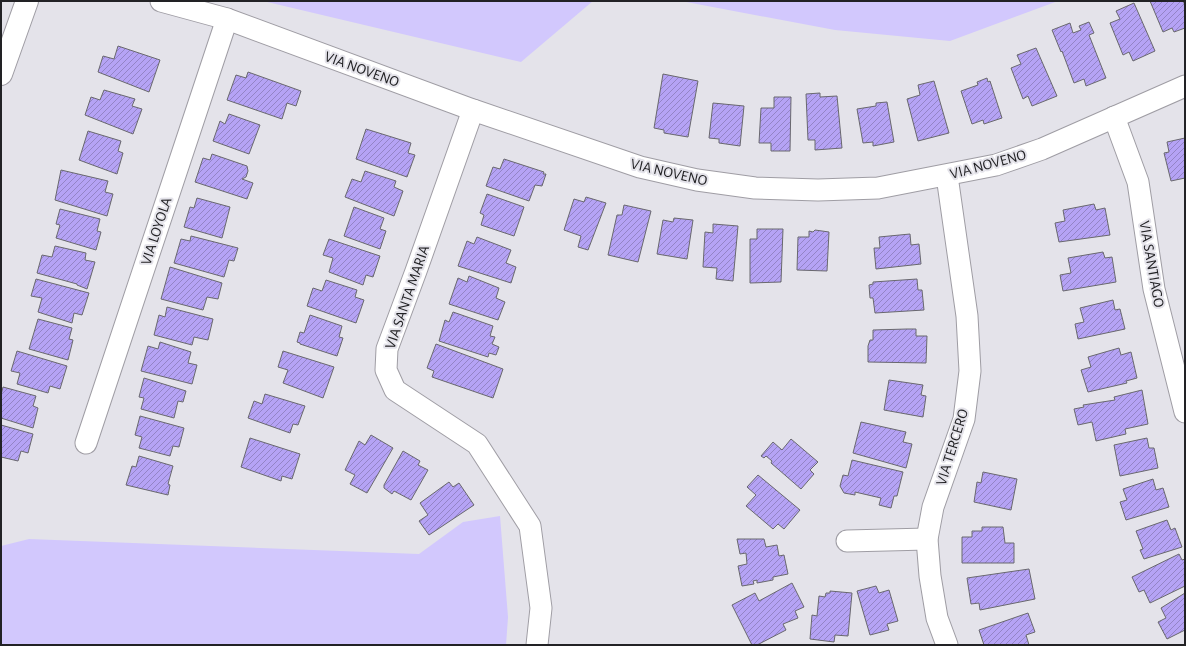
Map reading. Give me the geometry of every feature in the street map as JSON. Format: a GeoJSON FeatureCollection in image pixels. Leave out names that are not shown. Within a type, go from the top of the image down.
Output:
{"type":"FeatureCollection","features":[{"type":"Feature","properties":{"kind":"main road"},"geometry":{"type":"LineString","coordinates":[[1,74],[27,1]]}},
{"type":"Feature","properties":{"kind":"street","name":"VIA NOVENO"},"geometry":{"type":"LineString","coordinates":[[161,1],[227,19],[473,110],[640,167],[697,180],[748,187],[818,190],[878,188],[947,176],[996,165],[1042,149],[1185,86]]}},
{"type":"Feature","properties":{"kind":"street","name":"VIA LOYOLA"},"geometry":{"type":"LineString","coordinates":[[86,443],[227,19]]}},
{"type":"Feature","properties":{"kind":"street","name":"VIA SANTA MARIA"},"geometry":{"type":"LineString","coordinates":[[473,110],[387,349],[386,370],[395,390],[477,444],[530,526],[541,608],[538,645]]}},
{"type":"Feature","properties":{"kind":"street","name":"VIA SANTIAGO"},"geometry":{"type":"LineString","coordinates":[[1114,117],[1138,182],[1154,289],[1185,412]]}},
{"type":"Feature","properties":{"kind":"street","name":"VIA TERCERO"},"geometry":{"type":"LineString","coordinates":[[947,176],[967,316],[970,371],[964,419],[933,508],[927,539],[930,576],[937,618],[947,645]]}},
{"type":"Feature","properties":{"kind":"street"},"geometry":{"type":"LineString","coordinates":[[847,541],[927,539]]}},
{"type":"Feature","properties":{"kind":"shaded area"},"geometry":{"type":"Polygon","coordinates":[[[263,1],[593,1],[521,62],[263,1]]]}},
{"type":"Feature","properties":{"kind":"shaded area"},"geometry":{"type":"Polygon","coordinates":[[[681,1],[1058,1],[950,41],[835,30],[681,1]]]}},
{"type":"Feature","properties":{"kind":"shaded area"},"geometry":{"type":"Polygon","coordinates":[[[500,516],[508,617],[506,645],[1,645],[1,546],[29,539],[419,554],[463,522],[500,516]]]}},
{"type":"Feature","properties":{"kind":"building"},"geometry":{"type":"Polygon","coordinates":[[[1150,1],[1183,1],[1185,5],[1185,28],[1174,32],[1172,28],[1163,32],[1150,1]]]}},
{"type":"Feature","properties":{"kind":"building"},"geometry":{"type":"Polygon","coordinates":[[[1134,3],[1155,51],[1133,61],[1129,52],[1123,55],[1110,23],[1120,19],[1116,11],[1134,3]]]}},
{"type":"Feature","properties":{"kind":"building"},"geometry":{"type":"Polygon","coordinates":[[[1089,22],[1094,33],[1089,35],[1106,78],[1086,86],[1084,79],[1074,83],[1052,30],[1070,23],[1073,33],[1081,30],[1079,26],[1089,22]]]}},
{"type":"Feature","properties":{"kind":"building"},"geometry":{"type":"Polygon","coordinates":[[[118,46],[160,60],[149,92],[98,72],[103,56],[114,59],[118,46]]]}},
{"type":"Feature","properties":{"kind":"building"},"geometry":{"type":"Polygon","coordinates":[[[1036,48],[1057,96],[1032,106],[1028,96],[1023,99],[1011,68],[1021,64],[1017,55],[1036,48]]]}},
{"type":"Feature","properties":{"kind":"building"},"geometry":{"type":"Polygon","coordinates":[[[248,72],[301,91],[296,106],[287,103],[282,119],[227,100],[236,75],[246,78],[248,72]]]}},
{"type":"Feature","properties":{"kind":"building"},"geometry":{"type":"Polygon","coordinates":[[[663,74],[698,81],[688,137],[664,133],[664,130],[654,128],[663,74]]]}},
{"type":"Feature","properties":{"kind":"building"},"geometry":{"type":"Polygon","coordinates":[[[987,78],[988,82],[990,81],[1002,118],[984,124],[983,120],[972,124],[961,91],[978,85],[977,82],[987,78]]]}},
{"type":"Feature","properties":{"kind":"building"},"geometry":{"type":"Polygon","coordinates":[[[934,81],[949,133],[918,141],[907,99],[920,95],[918,85],[934,81]]]}},
{"type":"Feature","properties":{"kind":"building"},"geometry":{"type":"Polygon","coordinates":[[[104,90],[135,99],[132,106],[142,109],[133,134],[85,115],[91,97],[100,100],[104,90]]]}},
{"type":"Feature","properties":{"kind":"building"},"geometry":{"type":"Polygon","coordinates":[[[820,93],[820,97],[837,96],[842,148],[815,150],[815,140],[808,140],[806,94],[820,93]]]}},
{"type":"Feature","properties":{"kind":"building"},"geometry":{"type":"Polygon","coordinates":[[[774,97],[791,97],[790,151],[771,151],[771,143],[759,143],[761,108],[774,108],[774,97]]]}},
{"type":"Feature","properties":{"kind":"building"},"geometry":{"type":"Polygon","coordinates":[[[887,102],[894,142],[873,146],[873,142],[863,143],[857,109],[876,106],[876,103],[887,102]]]}},
{"type":"Feature","properties":{"kind":"building"},"geometry":{"type":"Polygon","coordinates":[[[713,103],[744,106],[740,146],[719,143],[719,139],[709,138],[713,103]]]}},
{"type":"Feature","properties":{"kind":"building"},"geometry":{"type":"Polygon","coordinates":[[[229,114],[260,125],[249,154],[213,141],[220,121],[225,124],[229,114]]]}},
{"type":"Feature","properties":{"kind":"building"},"geometry":{"type":"Polygon","coordinates":[[[366,129],[411,143],[408,153],[415,155],[407,177],[356,159],[366,129]]]}},
{"type":"Feature","properties":{"kind":"building"},"geometry":{"type":"Polygon","coordinates":[[[88,131],[121,141],[118,151],[123,153],[117,174],[79,160],[88,131]]]}},
{"type":"Feature","properties":{"kind":"building"},"geometry":{"type":"Polygon","coordinates":[[[1185,138],[1185,178],[1171,181],[1164,153],[1169,152],[1167,142],[1185,138]]]}},
{"type":"Feature","properties":{"kind":"building"},"geometry":{"type":"Polygon","coordinates":[[[212,154],[247,166],[248,171],[246,177],[242,179],[253,183],[247,199],[195,182],[203,158],[210,160],[212,154]]]}},
{"type":"Feature","properties":{"kind":"building"},"geometry":{"type":"Polygon","coordinates":[[[504,159],[544,172],[543,174],[546,174],[542,186],[535,185],[529,201],[486,186],[493,167],[500,169],[504,159]]]}},
{"type":"Feature","properties":{"kind":"building"},"geometry":{"type":"Polygon","coordinates":[[[61,170],[108,181],[105,192],[113,194],[107,216],[55,200],[61,170]]]}},
{"type":"Feature","properties":{"kind":"building"},"geometry":{"type":"Polygon","coordinates":[[[365,171],[396,181],[394,187],[403,191],[394,216],[345,197],[352,179],[361,182],[365,171]]]}},
{"type":"Feature","properties":{"kind":"building"},"geometry":{"type":"Polygon","coordinates":[[[487,194],[524,207],[514,236],[481,225],[484,215],[480,213],[487,194]]]}},
{"type":"Feature","properties":{"kind":"building"},"geometry":{"type":"Polygon","coordinates":[[[586,197],[606,203],[588,250],[578,247],[581,236],[564,230],[574,199],[584,202],[586,197]]]}},
{"type":"Feature","properties":{"kind":"building"},"geometry":{"type":"Polygon","coordinates":[[[197,198],[230,207],[222,238],[184,227],[190,207],[194,208],[197,198]]]}},
{"type":"Feature","properties":{"kind":"building"},"geometry":{"type":"Polygon","coordinates":[[[1094,204],[1096,210],[1105,208],[1110,235],[1059,242],[1055,223],[1065,221],[1063,210],[1094,204]]]}},
{"type":"Feature","properties":{"kind":"building"},"geometry":{"type":"Polygon","coordinates":[[[624,205],[651,211],[638,262],[608,255],[617,215],[622,215],[624,205]]]}},
{"type":"Feature","properties":{"kind":"building"},"geometry":{"type":"Polygon","coordinates":[[[354,207],[384,218],[380,229],[386,231],[380,249],[344,236],[354,207]]]}},
{"type":"Feature","properties":{"kind":"building"},"geometry":{"type":"Polygon","coordinates":[[[60,209],[100,219],[97,231],[101,232],[96,250],[56,238],[60,225],[56,224],[60,209]]]}},
{"type":"Feature","properties":{"kind":"building"},"geometry":{"type":"Polygon","coordinates":[[[674,218],[693,220],[687,259],[657,254],[663,220],[673,222],[674,218]]]}},
{"type":"Feature","properties":{"kind":"building"},"geometry":{"type":"Polygon","coordinates":[[[713,224],[738,226],[733,281],[716,279],[717,268],[703,267],[705,232],[713,233],[713,224]]]}},
{"type":"Feature","properties":{"kind":"building"},"geometry":{"type":"Polygon","coordinates":[[[757,229],[783,229],[781,282],[750,283],[750,239],[757,239],[757,229]]]}},
{"type":"Feature","properties":{"kind":"building"},"geometry":{"type":"Polygon","coordinates":[[[815,230],[829,232],[827,271],[797,270],[798,237],[809,237],[809,231],[813,232],[815,230]]]}},
{"type":"Feature","properties":{"kind":"building"},"geometry":{"type":"Polygon","coordinates":[[[910,234],[911,245],[919,244],[921,264],[876,269],[874,248],[880,248],[879,237],[910,234]]]}},
{"type":"Feature","properties":{"kind":"building"},"geometry":{"type":"Polygon","coordinates":[[[191,236],[238,248],[234,261],[229,260],[224,277],[174,263],[181,239],[190,241],[191,236]]]}},
{"type":"Feature","properties":{"kind":"building"},"geometry":{"type":"Polygon","coordinates":[[[477,237],[511,250],[506,263],[516,267],[511,283],[458,266],[467,241],[474,244],[477,237]]]}},
{"type":"Feature","properties":{"kind":"building"},"geometry":{"type":"Polygon","coordinates":[[[329,239],[380,256],[373,277],[366,275],[363,285],[329,272],[333,258],[323,255],[329,239]]]}},
{"type":"Feature","properties":{"kind":"building"},"geometry":{"type":"Polygon","coordinates":[[[55,246],[86,253],[85,260],[95,262],[87,289],[77,284],[37,273],[42,255],[52,257],[55,246]]]}},
{"type":"Feature","properties":{"kind":"building"},"geometry":{"type":"Polygon","coordinates":[[[1103,252],[1105,258],[1112,257],[1116,282],[1063,291],[1060,275],[1071,273],[1068,258],[1103,252]]]}},
{"type":"Feature","properties":{"kind":"building"},"geometry":{"type":"Polygon","coordinates":[[[170,267],[222,283],[218,299],[207,297],[203,310],[161,299],[170,267]]]}},
{"type":"Feature","properties":{"kind":"building"},"geometry":{"type":"Polygon","coordinates":[[[469,276],[499,288],[496,298],[505,302],[498,320],[449,304],[458,278],[467,282],[469,276]]]}},
{"type":"Feature","properties":{"kind":"building"},"geometry":{"type":"Polygon","coordinates":[[[36,279],[89,293],[82,315],[74,313],[72,323],[38,312],[42,298],[31,296],[36,279]]]}},
{"type":"Feature","properties":{"kind":"building"},"geometry":{"type":"Polygon","coordinates":[[[917,279],[918,290],[922,290],[924,310],[875,313],[873,298],[870,298],[869,285],[873,284],[873,282],[917,279]]]}},
{"type":"Feature","properties":{"kind":"building"},"geometry":{"type":"Polygon","coordinates":[[[326,280],[357,290],[355,297],[364,300],[356,323],[307,306],[313,288],[322,291],[326,280]]]}},
{"type":"Feature","properties":{"kind":"building"},"geometry":{"type":"Polygon","coordinates":[[[1113,300],[1115,310],[1120,309],[1125,329],[1078,339],[1075,324],[1084,322],[1080,308],[1113,300]]]}},
{"type":"Feature","properties":{"kind":"building"},"geometry":{"type":"Polygon","coordinates":[[[167,307],[213,319],[208,340],[194,337],[192,345],[154,335],[159,315],[165,317],[167,307]]]}},
{"type":"Feature","properties":{"kind":"building"},"geometry":{"type":"Polygon","coordinates":[[[453,312],[493,326],[490,336],[495,337],[492,344],[499,347],[496,355],[489,353],[488,357],[439,341],[445,320],[449,322],[453,312]]]}},
{"type":"Feature","properties":{"kind":"building"},"geometry":{"type":"Polygon","coordinates":[[[310,315],[342,326],[339,337],[343,338],[337,356],[297,342],[300,332],[304,333],[310,315]]]}},
{"type":"Feature","properties":{"kind":"building"},"geometry":{"type":"Polygon","coordinates":[[[38,319],[72,328],[69,339],[73,340],[68,360],[29,349],[38,319]]]}},
{"type":"Feature","properties":{"kind":"building"},"geometry":{"type":"Polygon","coordinates":[[[916,329],[916,336],[927,336],[926,363],[868,362],[868,346],[870,340],[873,340],[873,330],[916,329]]]}},
{"type":"Feature","properties":{"kind":"building"},"geometry":{"type":"Polygon","coordinates":[[[160,342],[191,352],[188,363],[197,365],[192,384],[141,371],[148,346],[158,349],[160,342]]]}},
{"type":"Feature","properties":{"kind":"building"},"geometry":{"type":"Polygon","coordinates":[[[436,344],[503,369],[493,398],[432,377],[434,371],[427,368],[436,344]]]}},
{"type":"Feature","properties":{"kind":"building"},"geometry":{"type":"Polygon","coordinates":[[[1119,348],[1121,355],[1131,352],[1137,378],[1126,381],[1127,383],[1088,392],[1081,370],[1091,367],[1088,357],[1119,348]]]}},
{"type":"Feature","properties":{"kind":"building"},"geometry":{"type":"Polygon","coordinates":[[[17,351],[67,366],[60,389],[50,386],[48,393],[17,384],[20,373],[11,371],[17,351]]]}},
{"type":"Feature","properties":{"kind":"building"},"geometry":{"type":"Polygon","coordinates":[[[283,351],[334,367],[323,398],[283,383],[288,370],[278,367],[283,351]]]}},
{"type":"Feature","properties":{"kind":"building"},"geometry":{"type":"Polygon","coordinates":[[[144,378],[186,391],[183,402],[178,401],[174,418],[141,409],[144,398],[139,397],[144,378]]]}},
{"type":"Feature","properties":{"kind":"building"},"geometry":{"type":"Polygon","coordinates":[[[889,380],[923,385],[921,395],[926,396],[923,417],[884,410],[889,380]]]}},
{"type":"Feature","properties":{"kind":"building"},"geometry":{"type":"Polygon","coordinates":[[[3,387],[36,396],[33,406],[38,408],[33,428],[1,418],[1,395],[3,387]]]}},
{"type":"Feature","properties":{"kind":"building"},"geometry":{"type":"Polygon","coordinates":[[[1142,390],[1148,424],[1125,429],[1126,434],[1096,441],[1092,422],[1078,425],[1074,409],[1084,407],[1083,405],[1115,400],[1114,397],[1142,390]]]}},
{"type":"Feature","properties":{"kind":"building"},"geometry":{"type":"Polygon","coordinates":[[[265,394],[305,406],[298,425],[293,424],[290,433],[248,418],[254,401],[262,404],[265,394]]]}},
{"type":"Feature","properties":{"kind":"building"},"geometry":{"type":"Polygon","coordinates":[[[140,416],[184,428],[179,447],[173,446],[170,456],[139,448],[142,437],[135,435],[140,416]]]}},
{"type":"Feature","properties":{"kind":"building"},"geometry":{"type":"Polygon","coordinates":[[[861,422],[906,432],[903,442],[912,444],[906,468],[853,453],[861,422]]]}},
{"type":"Feature","properties":{"kind":"building"},"geometry":{"type":"Polygon","coordinates":[[[1,425],[33,434],[28,453],[21,451],[18,461],[1,457],[1,425]]]}},
{"type":"Feature","properties":{"kind":"building"},"geometry":{"type":"Polygon","coordinates":[[[371,435],[393,448],[367,493],[350,484],[355,475],[345,470],[359,441],[365,445],[371,435]]]}},
{"type":"Feature","properties":{"kind":"building"},"geometry":{"type":"Polygon","coordinates":[[[250,438],[300,454],[292,479],[282,476],[281,481],[241,467],[250,438]]]}},
{"type":"Feature","properties":{"kind":"building"},"geometry":{"type":"Polygon","coordinates":[[[1147,438],[1149,448],[1154,448],[1158,468],[1120,476],[1114,445],[1147,438]]]}},
{"type":"Feature","properties":{"kind":"building"},"geometry":{"type":"Polygon","coordinates":[[[791,439],[818,462],[810,470],[814,474],[801,489],[771,463],[772,461],[766,456],[764,458],[761,456],[773,442],[782,450],[791,439]]]}},
{"type":"Feature","properties":{"kind":"building"},"geometry":{"type":"Polygon","coordinates":[[[403,451],[420,461],[418,465],[428,470],[411,500],[394,491],[392,494],[384,488],[384,485],[403,451]]]}},
{"type":"Feature","properties":{"kind":"building"},"geometry":{"type":"Polygon","coordinates":[[[139,456],[173,466],[168,484],[170,485],[168,495],[126,485],[132,466],[136,467],[139,456]]]}},
{"type":"Feature","properties":{"kind":"building"},"geometry":{"type":"Polygon","coordinates":[[[852,460],[903,472],[897,496],[894,496],[891,508],[879,505],[881,498],[855,492],[855,495],[844,493],[840,486],[843,475],[848,476],[852,460]]]}},
{"type":"Feature","properties":{"kind":"building"},"geometry":{"type":"Polygon","coordinates":[[[983,472],[1017,479],[1011,510],[974,502],[977,482],[981,483],[983,472]]]}},
{"type":"Feature","properties":{"kind":"building"},"geometry":{"type":"Polygon","coordinates":[[[758,475],[800,510],[784,529],[778,524],[773,529],[746,506],[756,495],[747,487],[758,475]]]}},
{"type":"Feature","properties":{"kind":"building"},"geometry":{"type":"Polygon","coordinates":[[[1153,479],[1156,490],[1163,488],[1169,507],[1126,520],[1120,502],[1127,500],[1123,489],[1153,479]]]}},
{"type":"Feature","properties":{"kind":"building"},"geometry":{"type":"Polygon","coordinates":[[[449,482],[453,487],[459,483],[474,505],[429,535],[419,521],[428,515],[420,503],[449,482]]]}},
{"type":"Feature","properties":{"kind":"building"},"geometry":{"type":"Polygon","coordinates":[[[1167,520],[1171,530],[1175,528],[1182,547],[1144,559],[1140,550],[1143,549],[1136,531],[1167,520]]]}},
{"type":"Feature","properties":{"kind":"building"},"geometry":{"type":"Polygon","coordinates":[[[982,527],[1003,527],[1005,543],[1014,543],[1014,563],[962,563],[962,537],[972,537],[972,531],[982,531],[982,527]]]}},
{"type":"Feature","properties":{"kind":"building"},"geometry":{"type":"Polygon","coordinates":[[[737,539],[764,539],[766,547],[777,545],[779,556],[784,555],[788,574],[773,577],[773,580],[757,583],[757,580],[753,581],[754,584],[742,586],[738,566],[747,564],[746,553],[740,554],[737,539]]]}},
{"type":"Feature","properties":{"kind":"building"},"geometry":{"type":"Polygon","coordinates":[[[1179,554],[1182,560],[1185,559],[1185,586],[1150,603],[1144,590],[1139,592],[1132,577],[1179,554]]]}},
{"type":"Feature","properties":{"kind":"building"},"geometry":{"type":"Polygon","coordinates":[[[1029,569],[1035,599],[980,610],[979,603],[971,604],[967,578],[1029,569]]]}},
{"type":"Feature","properties":{"kind":"building"},"geometry":{"type":"Polygon","coordinates":[[[792,583],[804,607],[795,611],[798,618],[783,624],[786,630],[757,645],[752,645],[732,605],[755,593],[759,601],[792,583]]]}},
{"type":"Feature","properties":{"kind":"building"},"geometry":{"type":"Polygon","coordinates":[[[876,586],[879,593],[889,590],[898,621],[887,624],[889,630],[870,635],[857,591],[876,586]]]}},
{"type":"Feature","properties":{"kind":"building"},"geometry":{"type":"Polygon","coordinates":[[[830,591],[852,593],[848,636],[835,635],[834,642],[810,639],[812,615],[817,616],[819,596],[825,597],[826,593],[830,593],[830,591]]]}},
{"type":"Feature","properties":{"kind":"building"},"geometry":{"type":"Polygon","coordinates":[[[1185,593],[1185,630],[1167,639],[1158,622],[1166,618],[1161,608],[1185,593]]]}},
{"type":"Feature","properties":{"kind":"building"},"geometry":{"type":"Polygon","coordinates":[[[1028,613],[1035,632],[1026,635],[1029,645],[984,645],[979,630],[1028,613]]]}}]}
